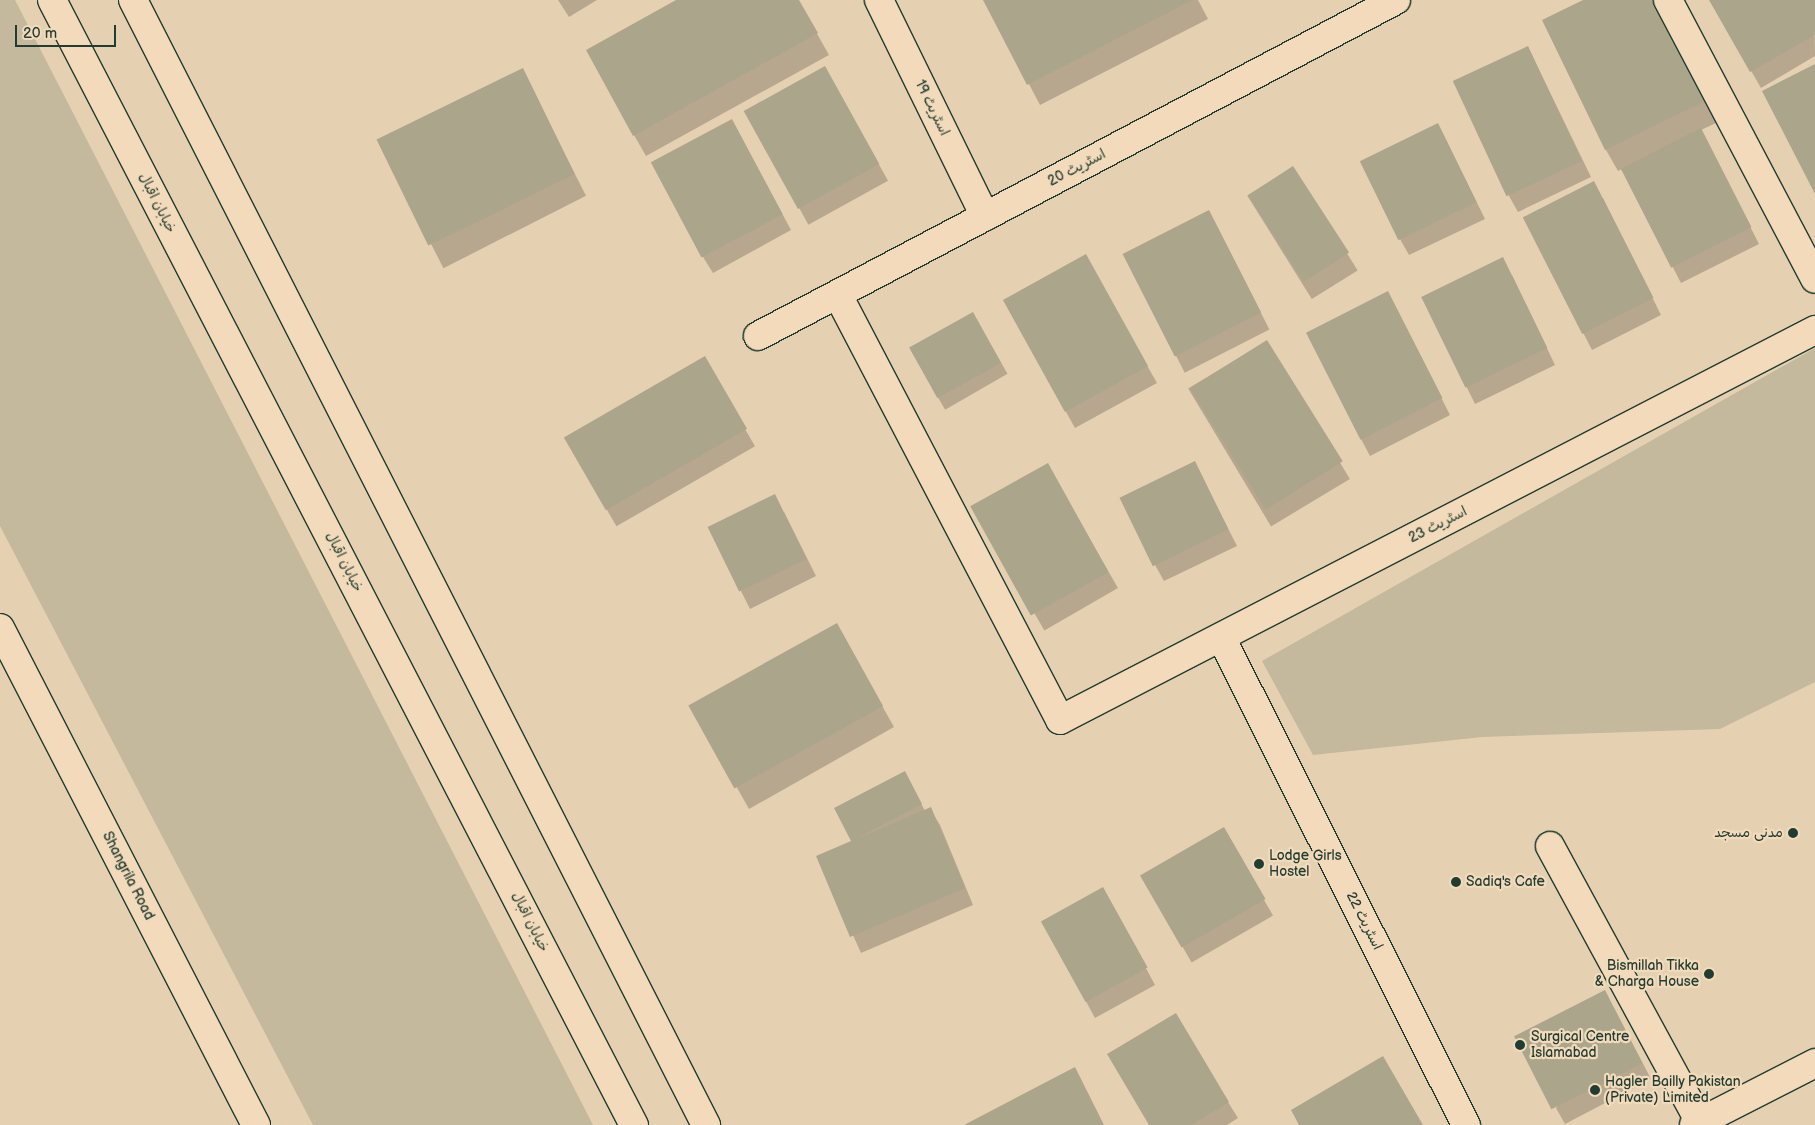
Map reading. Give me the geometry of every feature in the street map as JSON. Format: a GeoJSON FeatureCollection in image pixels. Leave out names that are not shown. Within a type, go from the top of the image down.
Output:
{"type":"FeatureCollection","features":[{"type":"Feature","properties":{"kind":"street","name":"خیابان اقبال"},"geometry":{"type":"LineString","coordinates":[[52,0],[634,1125]]}},
{"type":"Feature","properties":{"kind":"street"},"geometry":{"type":"LineString","coordinates":[[133,0],[706,1125]]}},
{"type":"Feature","properties":{"kind":"street","name":"اسٹریٹ 19"},"geometry":{"type":"LineString","coordinates":[[879,0],[985,216]]}},
{"type":"Feature","properties":{"kind":"street","name":"اسٹریٹ 20"},"geometry":{"type":"LineString","coordinates":[[758,336],[839,297],[985,216],[1396,0]]}},
{"type":"Feature","properties":{"kind":"street"},"geometry":{"type":"LineString","coordinates":[[1668,0],[1815,279]]}},
{"type":"Feature","properties":{"kind":"street","name":"اسٹریٹ 23"},"geometry":{"type":"LineString","coordinates":[[839,297],[1060,720],[1815,330]]}},
{"type":"Feature","properties":{"kind":"street","name":"Shangrila Road"},"geometry":{"type":"LineString","coordinates":[[0,628],[256,1125]]}},
{"type":"Feature","properties":{"kind":"street","name":"اسٹریٹ 22"},"geometry":{"type":"LineString","coordinates":[[1221,637],[1466,1125]]}},
{"type":"Feature","properties":{"kind":"street"},"geometry":{"type":"LineString","coordinates":[[1550,846],[1697,1123],[1815,1063]]}},
{"type":"Feature","properties":{"kind":"shaded area"},"geometry":{"type":"Polygon","coordinates":[[[0,0],[15,0],[593,1125],[313,1125],[0,526],[0,0]]]}},
{"type":"Feature","properties":{"kind":"shaded area"},"geometry":{"type":"Polygon","coordinates":[[[1815,348],[1815,682],[1720,729],[1482,737],[1313,755],[1262,661],[1815,348]]]}},
{"type":"Feature","properties":{"kind":"building"},"geometry":{"type":"Polygon","coordinates":[[[676,0],[799,0],[818,33],[633,136],[586,50],[676,0]]]}},
{"type":"Feature","properties":{"kind":"building"},"geometry":{"type":"Polygon","coordinates":[[[983,0],[1192,0],[1027,85],[983,0]]]}},
{"type":"Feature","properties":{"kind":"building"},"geometry":{"type":"Polygon","coordinates":[[[1583,0],[1655,0],[1705,101],[1605,150],[1542,20],[1583,0]]]}},
{"type":"Feature","properties":{"kind":"building"},"geometry":{"type":"Polygon","coordinates":[[[1709,0],[1815,0],[1815,35],[1750,72],[1709,0]]]}},
{"type":"Feature","properties":{"kind":"building"},"geometry":{"type":"Polygon","coordinates":[[[1528,46],[1582,161],[1506,196],[1453,81],[1528,46]]]}},
{"type":"Feature","properties":{"kind":"building"},"geometry":{"type":"Polygon","coordinates":[[[1815,64],[1815,194],[1762,91],[1815,64]]]}},
{"type":"Feature","properties":{"kind":"building"},"geometry":{"type":"Polygon","coordinates":[[[825,66],[879,164],[798,209],[744,111],[825,66]]]}},
{"type":"Feature","properties":{"kind":"building"},"geometry":{"type":"Polygon","coordinates":[[[523,68],[575,174],[428,246],[376,139],[523,68]]]}},
{"type":"Feature","properties":{"kind":"building"},"geometry":{"type":"Polygon","coordinates":[[[732,119],[783,214],[701,258],[651,162],[732,119]]]}},
{"type":"Feature","properties":{"kind":"building"},"geometry":{"type":"Polygon","coordinates":[[[1438,123],[1477,202],[1398,240],[1360,161],[1438,123]]]}},
{"type":"Feature","properties":{"kind":"building"},"geometry":{"type":"Polygon","coordinates":[[[1701,128],[1751,227],[1671,268],[1621,169],[1701,128]]]}},
{"type":"Feature","properties":{"kind":"building"},"geometry":{"type":"Polygon","coordinates":[[[1293,166],[1349,252],[1304,282],[1248,195],[1293,166]]]}},
{"type":"Feature","properties":{"kind":"building"},"geometry":{"type":"Polygon","coordinates":[[[1594,181],[1653,298],[1582,334],[1523,217],[1594,181]]]}},
{"type":"Feature","properties":{"kind":"building"},"geometry":{"type":"Polygon","coordinates":[[[1209,210],[1261,312],[1175,357],[1123,254],[1209,210]]]}},
{"type":"Feature","properties":{"kind":"building"},"geometry":{"type":"Polygon","coordinates":[[[1086,254],[1148,366],[1065,412],[1003,300],[1086,254]]]}},
{"type":"Feature","properties":{"kind":"building"},"geometry":{"type":"Polygon","coordinates":[[[1503,257],[1547,348],[1465,388],[1421,297],[1503,257]]]}},
{"type":"Feature","properties":{"kind":"building"},"geometry":{"type":"Polygon","coordinates":[[[1388,291],[1442,398],[1361,440],[1306,333],[1388,291]]]}},
{"type":"Feature","properties":{"kind":"building"},"geometry":{"type":"Polygon","coordinates":[[[973,312],[1001,363],[937,398],[909,347],[973,312]]]}},
{"type":"Feature","properties":{"kind":"building"},"geometry":{"type":"Polygon","coordinates":[[[1267,340],[1343,461],[1266,509],[1190,388],[1267,340]]]}},
{"type":"Feature","properties":{"kind":"building"},"geometry":{"type":"Polygon","coordinates":[[[705,356],[747,429],[606,510],[564,438],[705,356]]]}},
{"type":"Feature","properties":{"kind":"building"},"geometry":{"type":"Polygon","coordinates":[[[1195,461],[1228,529],[1153,566],[1120,498],[1195,461]]]}},
{"type":"Feature","properties":{"kind":"building"},"geometry":{"type":"Polygon","coordinates":[[[1048,463],[1109,572],[1031,615],[970,506],[1048,463]]]}},
{"type":"Feature","properties":{"kind":"building"},"geometry":{"type":"Polygon","coordinates":[[[775,494],[807,559],[739,592],[708,527],[775,494]]]}},
{"type":"Feature","properties":{"kind":"building"},"geometry":{"type":"Polygon","coordinates":[[[837,623],[883,706],[734,789],[688,705],[837,623]]]}},
{"type":"Feature","properties":{"kind":"building"},"geometry":{"type":"Polygon","coordinates":[[[905,771],[922,804],[854,840],[931,807],[965,888],[850,937],[816,856],[851,841],[834,808],[905,771]]]}},
{"type":"Feature","properties":{"kind":"building"},"geometry":{"type":"Polygon","coordinates":[[[1224,827],[1266,899],[1181,947],[1140,875],[1224,827]]]}},
{"type":"Feature","properties":{"kind":"building"},"geometry":{"type":"Polygon","coordinates":[[[1103,887],[1148,967],[1086,1002],[1041,921],[1103,887]]]}},
{"type":"Feature","properties":{"kind":"building"},"geometry":{"type":"Polygon","coordinates":[[[1605,990],[1642,1063],[1551,1109],[1514,1036],[1605,990]]]}},
{"type":"Feature","properties":{"kind":"building"},"geometry":{"type":"Polygon","coordinates":[[[1176,1013],[1229,1102],[1191,1125],[1149,1125],[1107,1054],[1176,1013]]]}},
{"type":"Feature","properties":{"kind":"building"},"geometry":{"type":"Polygon","coordinates":[[[1383,1056],[1423,1125],[1299,1125],[1291,1110],[1383,1056]]]}},
{"type":"Feature","properties":{"kind":"building"},"geometry":{"type":"Polygon","coordinates":[[[1075,1067],[1104,1125],[964,1125],[1075,1067]]]}},
{"type":"Feature","properties":{"kind":"place","name":"مدنی مسجد"},"geometry":{"type":"Point","coordinates":[1793,833]}},
{"type":"Feature","properties":{"kind":"place","name":"Lodge Girls Hostel"},"geometry":{"type":"Point","coordinates":[1259,864]}},
{"type":"Feature","properties":{"kind":"place","name":"Sadiq's Cafe"},"geometry":{"type":"Point","coordinates":[1456,882]}},
{"type":"Feature","properties":{"kind":"place","name":"Bismillah Tikka & Charga House"},"geometry":{"type":"Point","coordinates":[1709,974]}},
{"type":"Feature","properties":{"kind":"place","name":"Surgical Centre Islamabad"},"geometry":{"type":"Point","coordinates":[1520,1045]}},
{"type":"Feature","properties":{"kind":"place","name":"Hagler Bailly Pakistan (Private) Limited"},"geometry":{"type":"Point","coordinates":[1595,1090]}}]}
